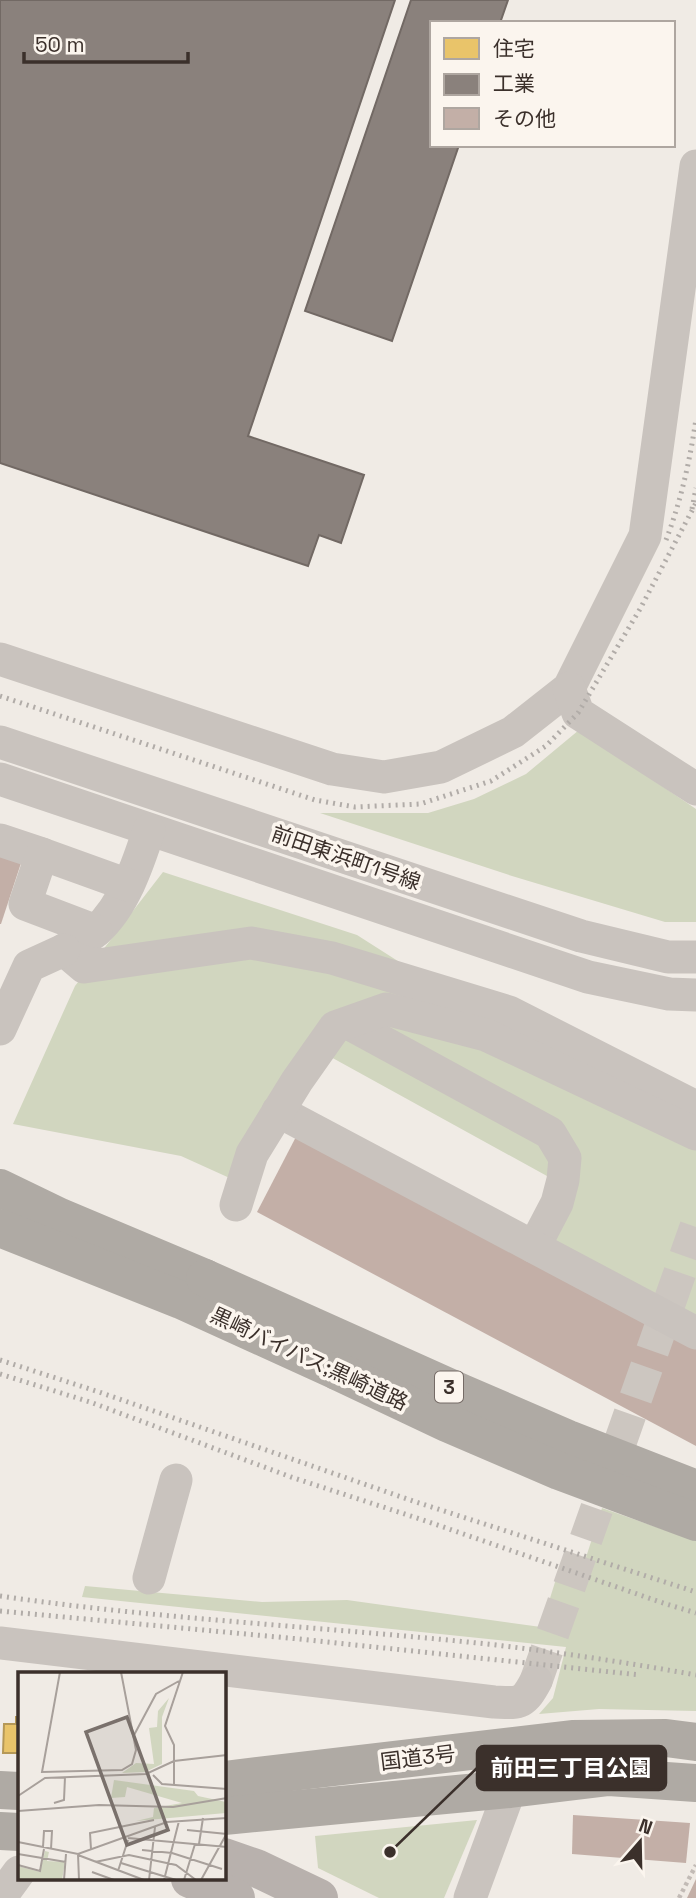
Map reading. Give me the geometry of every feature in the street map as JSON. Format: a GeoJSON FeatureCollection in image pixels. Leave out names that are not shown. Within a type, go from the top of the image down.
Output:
{"type":"FeatureCollection","features":[{"type":"Feature","properties":{"kind":"highway"},"geometry":{"type":"LineString","coordinates":[[0,1188],[60,1217],[193,1289]]}},
{"type":"Feature","properties":{"kind":"highway","name":"黒崎バイパス;黒崎道路"},"geometry":{"type":"LineString","coordinates":[[0,1203],[193,1289],[696,1489]]}},
{"type":"Feature","properties":{"kind":"highway","name":"黒崎バイパス;黒崎道路"},"geometry":{"type":"LineString","coordinates":[[0,1227],[193,1289],[447,1423],[559,1471],[696,1522]]}},
{"type":"Feature","properties":{"kind":"highway"},"geometry":{"type":"LineString","coordinates":[[0,1245],[193,1289]]}},
{"type":"Feature","properties":{"kind":"highway","name":"国道3号"},"geometry":{"type":"LineString","coordinates":[[226,1780],[572,1739],[666,1738],[696,1742]]}},
{"type":"Feature","properties":{"kind":"highway","name":"国道3号"},"geometry":{"type":"LineString","coordinates":[[226,1815],[510,1789],[609,1777],[696,1783]]}},
{"type":"Feature","properties":{"kind":"highway"},"geometry":{"type":"LineString","coordinates":[[0,1790],[18,1791]]}},
{"type":"Feature","properties":{"kind":"highway"},"geometry":{"type":"LineString","coordinates":[[0,1831],[18,1832]]}},
{"type":"Feature","properties":{"kind":"main road"},"geometry":{"type":"LineString","coordinates":[[226,1858],[256,1868],[319,1898]]}},
{"type":"Feature","properties":{"kind":"main road"},"geometry":{"type":"LineString","coordinates":[[195,1881],[236,1898]]}},
{"type":"Feature","properties":{"kind":"street"},"geometry":{"type":"LineString","coordinates":[[0,659],[332,769],[384,777],[441,767],[513,732],[569,688],[645,536],[685,333],[696,166]]}},
{"type":"Feature","properties":{"kind":"street"},"geometry":{"type":"LineString","coordinates":[[569,688],[578,713],[696,789]]}},
{"type":"Feature","properties":{"kind":"street","name":"前田東浜町1号線"},"geometry":{"type":"LineString","coordinates":[[0,742],[581,936],[668,957],[696,957]]}},
{"type":"Feature","properties":{"kind":"street","name":"前田東浜町1号線"},"geometry":{"type":"LineString","coordinates":[[0,779],[588,977],[669,994],[696,995]]}},
{"type":"Feature","properties":{"kind":"street"},"geometry":{"type":"LineString","coordinates":[[0,1029],[29,966],[96,931],[120,902],[149,830]]}},
{"type":"Feature","properties":{"kind":"street"},"geometry":{"type":"LineString","coordinates":[[0,840],[128,885]]}},
{"type":"Feature","properties":{"kind":"street"},"geometry":{"type":"LineString","coordinates":[[42,854],[25,904],[96,931]]}},
{"type":"Feature","properties":{"kind":"street"},"geometry":{"type":"LineString","coordinates":[[64,950],[84,967],[251,943],[332,958],[509,1012],[696,1107]]}},
{"type":"Feature","properties":{"kind":"street"},"geometry":{"type":"LineString","coordinates":[[236,1205],[252,1154],[297,1081],[335,1027],[386,1009],[486,1035],[696,1134]]}},
{"type":"Feature","properties":{"kind":"street"},"geometry":{"type":"LineString","coordinates":[[348,1023],[550,1133],[565,1158],[563,1180],[557,1203],[534,1247]]}},
{"type":"Feature","properties":{"kind":"street"},"geometry":{"type":"LineString","coordinates":[[278,1111],[696,1333]]}},
{"type":"Feature","properties":{"kind":"street"},"geometry":{"type":"LineString","coordinates":[[149,1578],[176,1480]]}},
{"type":"Feature","properties":{"kind":"street"},"geometry":{"type":"LineString","coordinates":[[0,1643],[494,1702],[517,1703],[528,1695],[536,1681]]}},
{"type":"Feature","properties":{"kind":"street"},"geometry":{"type":"LineString","coordinates":[[470,1898],[510,1789]]}},
{"type":"Feature","properties":{"kind":"street"},"geometry":{"type":"LineString","coordinates":[[0,1898],[18,1873]]}},
{"type":"Feature","properties":{"kind":"path"},"geometry":{"type":"LineString","coordinates":[[679,1898],[696,1865]]}},
{"type":"Feature","properties":{"kind":"green space"},"geometry":{"type":"Polygon","coordinates":[[[579,730],[696,809],[696,922],[665,922],[512,876],[320,813],[428,813],[474,799],[526,774],[579,730]]]}},
{"type":"Feature","properties":{"kind":"green space"},"geometry":{"type":"Polygon","coordinates":[[[163,872],[357,935],[503,1028],[696,1125],[696,1323],[550,1245],[576,1192],[309,1045],[234,1180],[181,1156],[13,1124],[75,986],[163,872]]]}},
{"type":"Feature","properties":{"kind":"green space"},"geometry":{"type":"Polygon","coordinates":[[[602,1508],[696,1541],[696,1711],[599,1709],[539,1714],[553,1698],[566,1647],[82,1597],[85,1586],[262,1602],[347,1600],[541,1627],[556,1579],[577,1585],[602,1508]]]}},
{"type":"Feature","properties":{"kind":"green space"},"geometry":{"type":"Polygon","coordinates":[[[477,1820],[444,1898],[379,1898],[318,1868],[315,1836],[477,1820]]]}},
{"type":"Feature","properties":{"kind":"building: 住宅"},"geometry":{"type":"Polygon","coordinates":[[[18,1717],[18,1753],[3,1753],[4,1724],[16,1724],[18,1717]]]}},
{"type":"Feature","properties":{"kind":"building: 工業"},"geometry":{"type":"Polygon","coordinates":[[[0,0],[395,0],[248,436],[364,475],[341,543],[319,535],[308,566],[0,463],[0,0]]]}},
{"type":"Feature","properties":{"kind":"building: 工業"},"geometry":{"type":"Polygon","coordinates":[[[411,0],[508,0],[501,21],[430,21],[430,147],[458,147],[392,341],[305,311],[411,0]]]}},
{"type":"Feature","properties":{"kind":"building: その他"},"geometry":{"type":"Polygon","coordinates":[[[0,856],[21,863],[1,924],[0,924],[0,856]]]}},
{"type":"Feature","properties":{"kind":"building: その他"},"geometry":{"type":"Polygon","coordinates":[[[299,1131],[696,1343],[696,1446],[257,1212],[299,1131]]]}},
{"type":"Feature","properties":{"kind":"building: その他"},"geometry":{"type":"Polygon","coordinates":[[[573,1815],[690,1823],[686,1863],[572,1854],[573,1815]]]}},
{"type":"Feature","properties":{"kind":"building: その他"},"geometry":{"type":"Polygon","coordinates":[[[696,1879],[696,1898],[687,1898],[696,1879]]]}},
{"type":"Feature","properties":{"kind":"tunnel"},"geometry":{"type":"LineString","coordinates":[[536,1681],[696,1227]]}},
{"type":"Feature","properties":{"kind":"railway"},"geometry":{"type":"LineString","coordinates":[[666,540],[684,480],[696,419]]}},
{"type":"Feature","properties":{"kind":"railway"},"geometry":{"type":"LineString","coordinates":[[692,509],[696,488]]}},
{"type":"Feature","properties":{"kind":"railway"},"geometry":{"type":"LineString","coordinates":[[0,696],[315,800],[355,807],[420,804],[491,781],[546,746],[578,713],[640,609],[696,503]]}},
{"type":"Feature","properties":{"kind":"railway"},"geometry":{"type":"LineString","coordinates":[[0,1360],[413,1501],[696,1592]]}},
{"type":"Feature","properties":{"kind":"railway"},"geometry":{"type":"LineString","coordinates":[[0,1374],[90,1402],[291,1477],[696,1613]]}},
{"type":"Feature","properties":{"kind":"railway"},"geometry":{"type":"LineString","coordinates":[[0,1596],[124,1611],[496,1645],[696,1675]]}},
{"type":"Feature","properties":{"kind":"railway"},"geometry":{"type":"LineString","coordinates":[[0,1611],[640,1675]]}},
{"type":"Feature","properties":{"kind":"place","name":"前田三丁目公園"},"geometry":{"type":"Point","coordinates":[390,1852]}}]}
